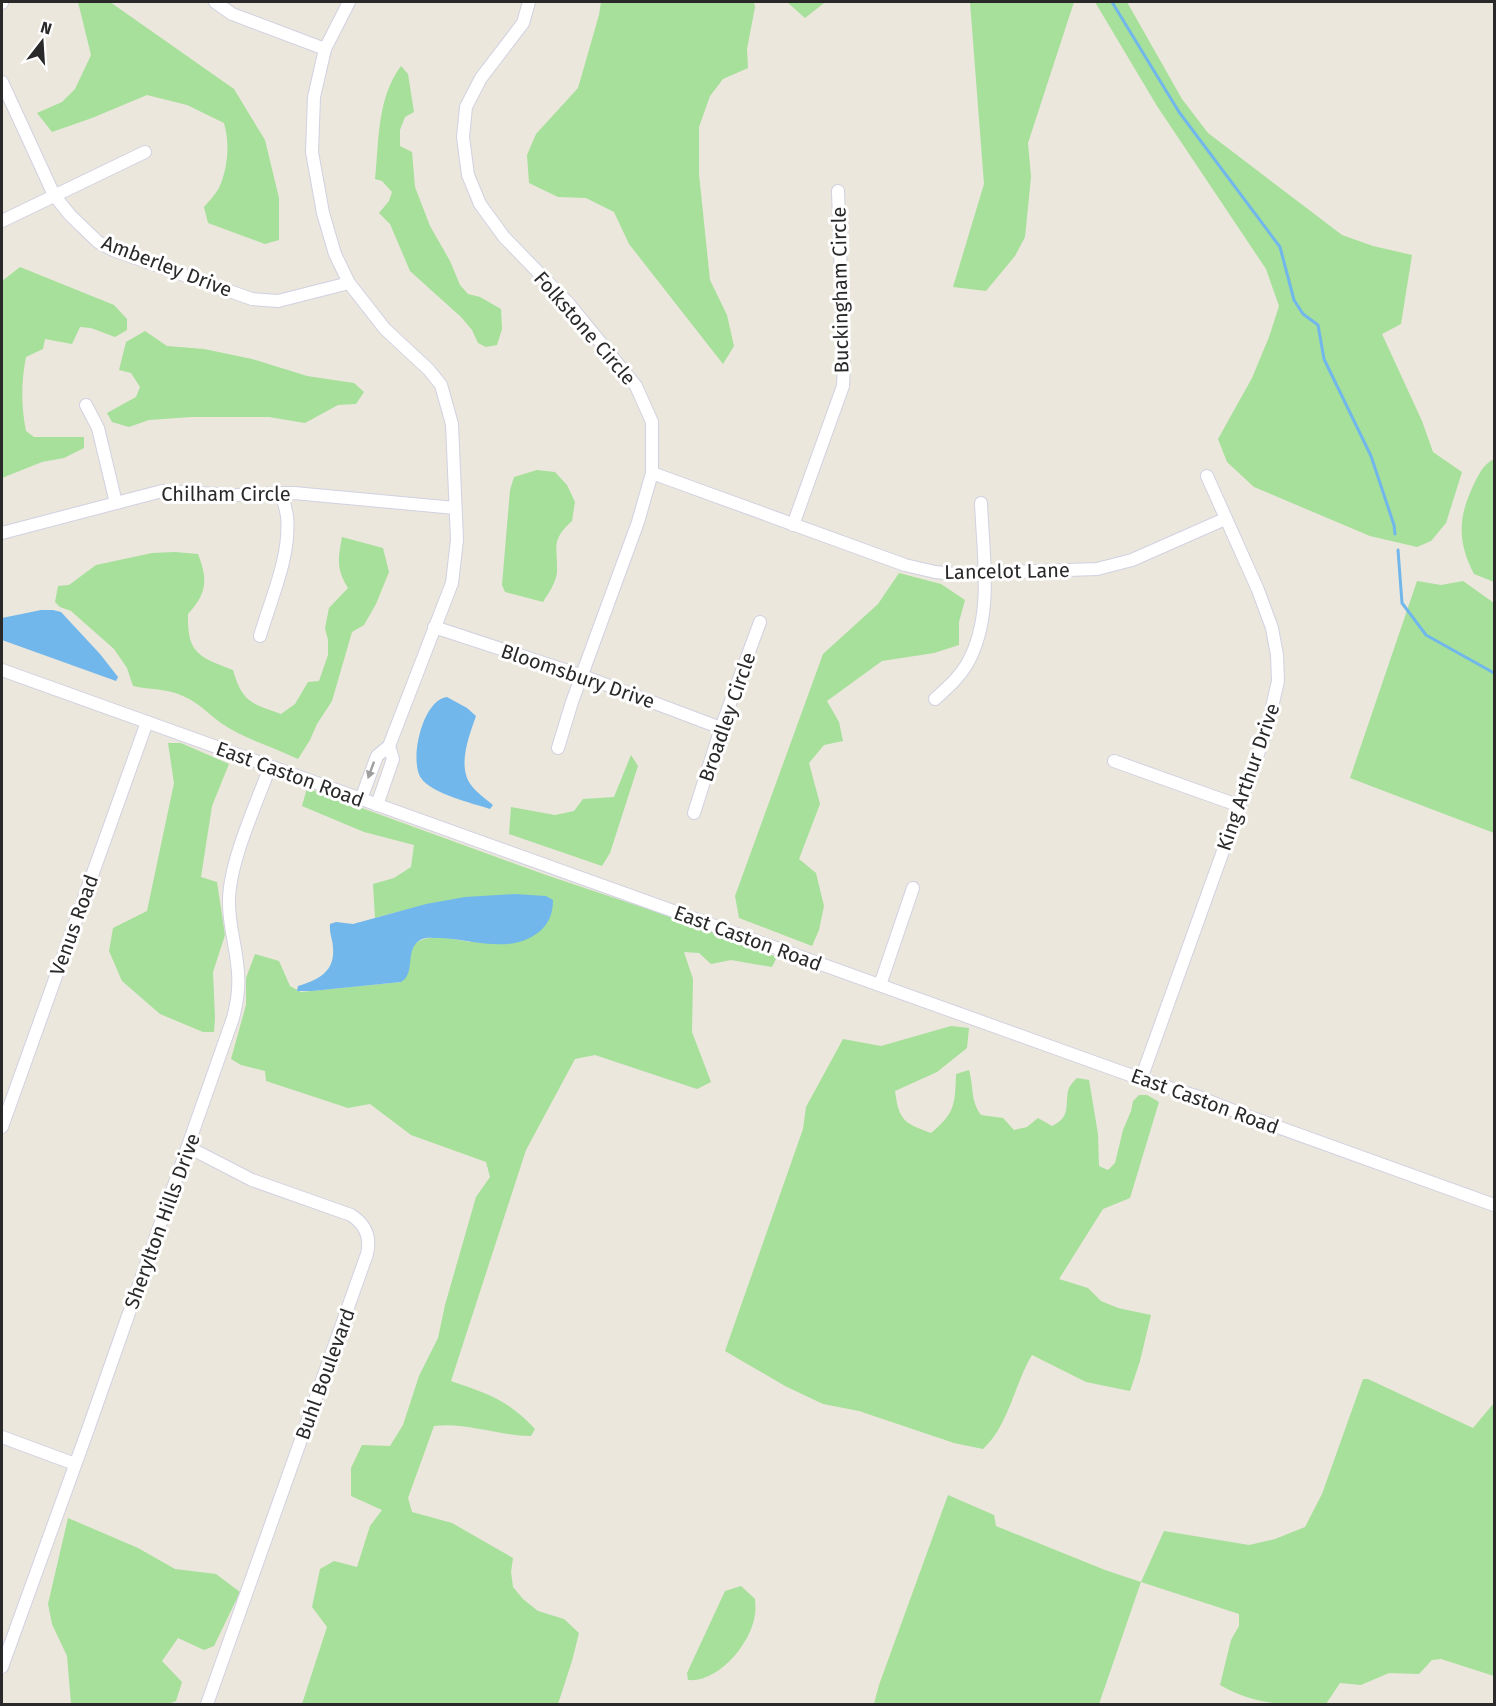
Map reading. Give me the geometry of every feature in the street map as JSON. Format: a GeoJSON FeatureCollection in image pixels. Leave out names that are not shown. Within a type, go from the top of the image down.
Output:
{"type":"FeatureCollection","features":[{"type":"Feature","properties":{"kind":"street"},"geometry":{"type":"LineString","coordinates":[[215,2],[232,14],[325,49]]}},
{"type":"Feature","properties":{"kind":"street"},"geometry":{"type":"LineString","coordinates":[[350,2],[325,49],[314,97],[312,152],[322,213],[335,254],[349,283],[385,329],[429,370],[441,385],[452,424],[457,540],[452,583],[389,746],[377,756],[361,799]]}},
{"type":"Feature","properties":{"kind":"street","name":"Folkstone Circle"},"geometry":{"type":"LineString","coordinates":[[529,2],[523,23],[481,78],[466,107],[463,136],[468,175],[480,204],[504,237],[568,304],[636,386],[652,422],[651,473],[638,522],[572,702],[558,748]]}},
{"type":"Feature","properties":{"kind":"street","name":"Amberley Drive"},"geometry":{"type":"LineString","coordinates":[[2,82],[54,195],[70,215],[98,242],[113,250],[252,299],[278,301],[349,283]]}},
{"type":"Feature","properties":{"kind":"street"},"geometry":{"type":"LineString","coordinates":[[2,221],[145,152]]}},
{"type":"Feature","properties":{"kind":"street","name":"Buckingham Circle"},"geometry":{"type":"LineString","coordinates":[[793,525],[843,386],[838,191]]}},
{"type":"Feature","properties":{"kind":"street"},"geometry":{"type":"LineString","coordinates":[[86,405],[98,429],[116,503]]}},
{"type":"Feature","properties":{"kind":"street","name":"Lancelot Lane"},"geometry":{"type":"LineString","coordinates":[[651,473],[917,568],[954,574],[1084,570],[1111,566],[1147,554],[1225,519]]}},
{"type":"Feature","properties":{"kind":"street","name":"King Arthur Drive"},"geometry":{"type":"LineString","coordinates":[[1141,1078],[1240,806],[1270,718],[1278,681],[1277,649],[1267,614],[1207,476]]}},
{"type":"Feature","properties":{"kind":"street","name":"Chilham Circle"},"geometry":{"type":"LineString","coordinates":[[2,533],[162,491],[235,495],[282,493],[365,498],[455,508]]}},
{"type":"Feature","properties":{"kind":"street"},"geometry":{"type":"LineString","coordinates":[[260,636],[280,574],[285,549],[287,518],[282,493]]}},
{"type":"Feature","properties":{"kind":"street"},"geometry":{"type":"LineString","coordinates":[[935,699],[958,676],[976,643],[983,620],[981,504]]}},
{"type":"Feature","properties":{"kind":"street","name":"Broadley Circle"},"geometry":{"type":"LineString","coordinates":[[694,813],[721,728],[760,622]]}},
{"type":"Feature","properties":{"kind":"street","name":"Bloomsbury Drive"},"geometry":{"type":"LineString","coordinates":[[434,627],[583,676],[721,728]]}},
{"type":"Feature","properties":{"kind":"street","name":"East Caston Road"},"geometry":{"type":"LineString","coordinates":[[2,670],[1190,1094],[1494,1205]]}},
{"type":"Feature","properties":{"kind":"street","name":"Venus Road"},"geometry":{"type":"LineString","coordinates":[[2,1127],[147,722]]}},
{"type":"Feature","properties":{"kind":"street"},"geometry":{"type":"LineString","coordinates":[[378,805],[393,759],[389,746]]}},
{"type":"Feature","properties":{"kind":"street"},"geometry":{"type":"LineString","coordinates":[[1114,761],[1240,806]]}},
{"type":"Feature","properties":{"kind":"street","name":"Sherylton Hills Drive"},"geometry":{"type":"LineString","coordinates":[[2,1667],[226,1042],[238,1000],[238,975],[230,921],[229,888],[235,864],[270,767]]}},
{"type":"Feature","properties":{"kind":"street"},"geometry":{"type":"LineString","coordinates":[[880,985],[914,888]]}},
{"type":"Feature","properties":{"kind":"street","name":"Buhl Boulevard"},"geometry":{"type":"LineString","coordinates":[[188,1147],[252,1180],[351,1215],[366,1229],[369,1242],[368,1254],[207,1704]]}},
{"type":"Feature","properties":{"kind":"street"},"geometry":{"type":"LineString","coordinates":[[2,1437],[75,1464]]}},
{"type":"Feature","properties":{"kind":"green space"},"geometry":{"type":"Polygon","coordinates":[[[78,2],[110,2],[234,89],[265,140],[279,198],[279,240],[265,244],[208,223],[204,207],[219,188],[224,172],[226,131],[224,123],[187,105],[147,95],[52,132],[37,113],[62,102],[75,89],[91,55],[78,2]]]}},
{"type":"Feature","properties":{"kind":"green space"},"geometry":{"type":"Polygon","coordinates":[[[601,2],[754,2],[747,49],[748,68],[723,79],[710,96],[699,127],[699,174],[710,280],[727,315],[734,346],[723,364],[629,244],[614,212],[586,198],[558,197],[529,183],[527,155],[536,134],[578,88],[601,2]]]}},
{"type":"Feature","properties":{"kind":"green space"},"geometry":{"type":"Polygon","coordinates":[[[787,2],[830,2],[824,3],[805,18],[787,2]]]}},
{"type":"Feature","properties":{"kind":"green space"},"geometry":{"type":"Polygon","coordinates":[[[970,2],[1074,2],[1028,143],[1031,177],[1025,237],[1015,256],[986,291],[953,287],[984,184],[970,2]]]}},
{"type":"Feature","properties":{"kind":"green space"},"geometry":{"type":"Polygon","coordinates":[[[1095,2],[1127,2],[1182,99],[1208,133],[1342,235],[1373,246],[1412,255],[1401,324],[1382,334],[1422,421],[1433,452],[1462,472],[1446,523],[1431,541],[1417,547],[1370,536],[1254,487],[1227,462],[1218,439],[1252,378],[1279,306],[1266,269],[1157,106],[1095,2]]]}},
{"type":"Feature","properties":{"kind":"green space"},"geometry":{"type":"Polygon","coordinates":[[[401,66],[408,74],[414,112],[405,117],[400,130],[400,146],[412,152],[415,187],[430,226],[450,261],[460,285],[468,294],[480,297],[501,309],[502,329],[497,345],[486,347],[478,343],[472,330],[461,317],[410,271],[390,224],[379,213],[389,201],[392,192],[382,181],[375,179],[380,120],[387,92],[401,66]]]}},
{"type":"Feature","properties":{"kind":"green space"},"geometry":{"type":"Polygon","coordinates":[[[20,267],[114,305],[127,319],[127,330],[115,337],[91,328],[80,327],[72,344],[45,339],[43,349],[26,357],[22,394],[26,431],[34,437],[84,437],[84,448],[64,458],[42,462],[2,478],[2,281],[20,267]]]}},
{"type":"Feature","properties":{"kind":"green space"},"geometry":{"type":"Polygon","coordinates":[[[145,331],[167,346],[204,349],[252,359],[307,376],[354,383],[364,392],[356,404],[338,405],[305,423],[269,417],[191,417],[149,420],[129,427],[112,422],[107,413],[136,397],[140,387],[131,373],[119,370],[126,342],[145,331]]]}},
{"type":"Feature","properties":{"kind":"green space"},"geometry":{"type":"Polygon","coordinates":[[[1494,459],[1494,582],[1474,574],[1468,562],[1462,540],[1462,518],[1469,496],[1482,469],[1494,459]]]}},
{"type":"Feature","properties":{"kind":"green space"},"geometry":{"type":"Polygon","coordinates":[[[537,470],[555,472],[567,485],[575,502],[572,521],[558,539],[557,572],[552,588],[543,602],[505,592],[502,585],[510,490],[514,477],[537,470]]]}},
{"type":"Feature","properties":{"kind":"green space"},"geometry":{"type":"Polygon","coordinates":[[[342,537],[383,548],[389,572],[376,604],[364,625],[352,632],[332,701],[298,759],[230,729],[199,705],[177,693],[133,686],[127,668],[114,649],[71,611],[60,607],[55,602],[58,586],[69,585],[96,565],[152,553],[198,554],[204,586],[199,599],[188,614],[188,627],[193,645],[203,657],[233,670],[240,689],[255,704],[281,714],[295,704],[308,682],[319,681],[328,655],[325,628],[329,608],[348,588],[341,575],[339,564],[342,537]]]}},
{"type":"Feature","properties":{"kind":"green space"},"geometry":{"type":"Polygon","coordinates":[[[899,573],[941,584],[965,600],[959,622],[959,645],[934,653],[882,661],[827,701],[839,722],[843,741],[824,745],[809,763],[820,804],[799,859],[816,873],[824,906],[819,930],[812,946],[739,918],[735,896],[823,654],[878,604],[899,573]]]}},
{"type":"Feature","properties":{"kind":"green space"},"geometry":{"type":"Polygon","coordinates":[[[1417,581],[1441,585],[1463,581],[1494,603],[1494,833],[1350,778],[1417,581]]]}},
{"type":"Feature","properties":{"kind":"green space"},"geometry":{"type":"Polygon","coordinates":[[[168,743],[181,743],[229,764],[212,806],[201,877],[217,882],[225,935],[213,972],[214,1032],[203,1032],[160,1014],[122,981],[109,951],[113,928],[147,911],[174,783],[168,743]]]}},
{"type":"Feature","properties":{"kind":"green space"},"geometry":{"type":"Polygon","coordinates":[[[631,755],[638,766],[610,853],[602,866],[509,834],[511,807],[555,815],[574,811],[583,799],[614,797],[631,755]]]}},
{"type":"Feature","properties":{"kind":"green space"},"geometry":{"type":"Polygon","coordinates":[[[307,788],[546,875],[689,923],[777,957],[772,967],[731,960],[711,964],[699,953],[684,952],[693,979],[692,1032],[711,1082],[697,1089],[595,1055],[575,1059],[526,1150],[451,1381],[506,1404],[535,1429],[531,1436],[470,1427],[434,1426],[408,1498],[412,1512],[452,1523],[513,1558],[511,1572],[513,1587],[523,1599],[538,1611],[564,1619],[579,1633],[558,1704],[302,1704],[327,1627],[312,1607],[320,1569],[334,1561],[357,1567],[370,1526],[382,1510],[351,1496],[351,1468],[362,1445],[390,1446],[403,1425],[419,1376],[438,1338],[445,1305],[476,1197],[490,1177],[486,1162],[411,1135],[370,1104],[348,1108],[266,1081],[265,1071],[241,1065],[231,1059],[246,1005],[246,978],[255,954],[279,961],[290,986],[301,992],[401,982],[408,967],[409,955],[418,942],[444,938],[470,942],[485,897],[443,901],[375,918],[373,884],[394,878],[411,867],[414,845],[364,832],[302,806],[307,788]]]}},
{"type":"Feature","properties":{"kind":"green space"},"geometry":{"type":"Polygon","coordinates":[[[951,1026],[969,1028],[967,1048],[937,1072],[895,1091],[904,1120],[931,1133],[945,1120],[952,1108],[956,1074],[969,1070],[974,1099],[981,1115],[1003,1118],[1014,1130],[1027,1127],[1038,1118],[1052,1126],[1058,1123],[1065,1115],[1069,1087],[1077,1078],[1089,1080],[1098,1134],[1099,1166],[1108,1170],[1115,1163],[1133,1101],[1139,1095],[1147,1095],[1159,1102],[1130,1198],[1103,1209],[1059,1279],[1088,1288],[1101,1301],[1118,1308],[1151,1315],[1130,1391],[1086,1382],[1032,1355],[1005,1417],[983,1449],[954,1443],[859,1411],[823,1404],[785,1386],[725,1351],[803,1129],[806,1107],[843,1039],[881,1046],[951,1026]]]}},
{"type":"Feature","properties":{"kind":"green space"},"geometry":{"type":"Polygon","coordinates":[[[1363,1379],[1368,1379],[1473,1428],[1494,1403],[1494,1676],[1441,1659],[1432,1660],[1419,1674],[1389,1673],[1361,1685],[1340,1683],[1326,1704],[1284,1704],[1259,1701],[1220,1685],[1231,1640],[1239,1626],[1239,1614],[1141,1582],[1164,1531],[1249,1545],[1275,1539],[1305,1527],[1322,1494],[1363,1379]]]}},
{"type":"Feature","properties":{"kind":"green space"},"geometry":{"type":"Polygon","coordinates":[[[948,1495],[994,1515],[996,1526],[1141,1582],[1099,1704],[874,1704],[948,1495]]]}},
{"type":"Feature","properties":{"kind":"green space"},"geometry":{"type":"Polygon","coordinates":[[[68,1518],[138,1548],[175,1569],[216,1574],[240,1592],[214,1646],[204,1650],[178,1638],[162,1661],[182,1682],[176,1701],[168,1704],[71,1704],[67,1656],[52,1624],[48,1604],[68,1518]]]}},
{"type":"Feature","properties":{"kind":"green space"},"geometry":{"type":"Polygon","coordinates":[[[741,1586],[755,1599],[753,1625],[748,1637],[732,1659],[722,1668],[700,1679],[688,1680],[687,1673],[725,1591],[741,1586]]]}},
{"type":"Feature","properties":{"kind":"water"},"geometry":{"type":"Polygon","coordinates":[[[41,610],[61,612],[100,654],[118,677],[116,681],[2,640],[2,618],[41,610]]]}},
{"type":"Feature","properties":{"kind":"water"},"geometry":{"type":"Polygon","coordinates":[[[447,697],[476,716],[466,751],[465,769],[471,785],[493,805],[490,809],[434,789],[421,778],[416,759],[420,732],[431,709],[438,701],[447,697]]]}},
{"type":"Feature","properties":{"kind":"water"},"geometry":{"type":"Polygon","coordinates":[[[515,894],[546,896],[553,900],[548,922],[539,932],[527,939],[516,943],[491,944],[424,938],[413,948],[408,973],[401,982],[297,991],[298,986],[324,974],[331,963],[333,948],[330,924],[336,922],[353,924],[426,904],[465,897],[515,894]]]}},
{"type":"Feature","properties":{"kind":"waterway"},"geometry":{"type":"LineString","coordinates":[[1112,2],[1179,112],[1280,247],[1294,300],[1303,314],[1318,325],[1324,359],[1371,456],[1395,534]]}},
{"type":"Feature","properties":{"kind":"waterway"},"geometry":{"type":"LineString","coordinates":[[1398,550],[1402,603],[1426,635],[1494,673]]}}]}
